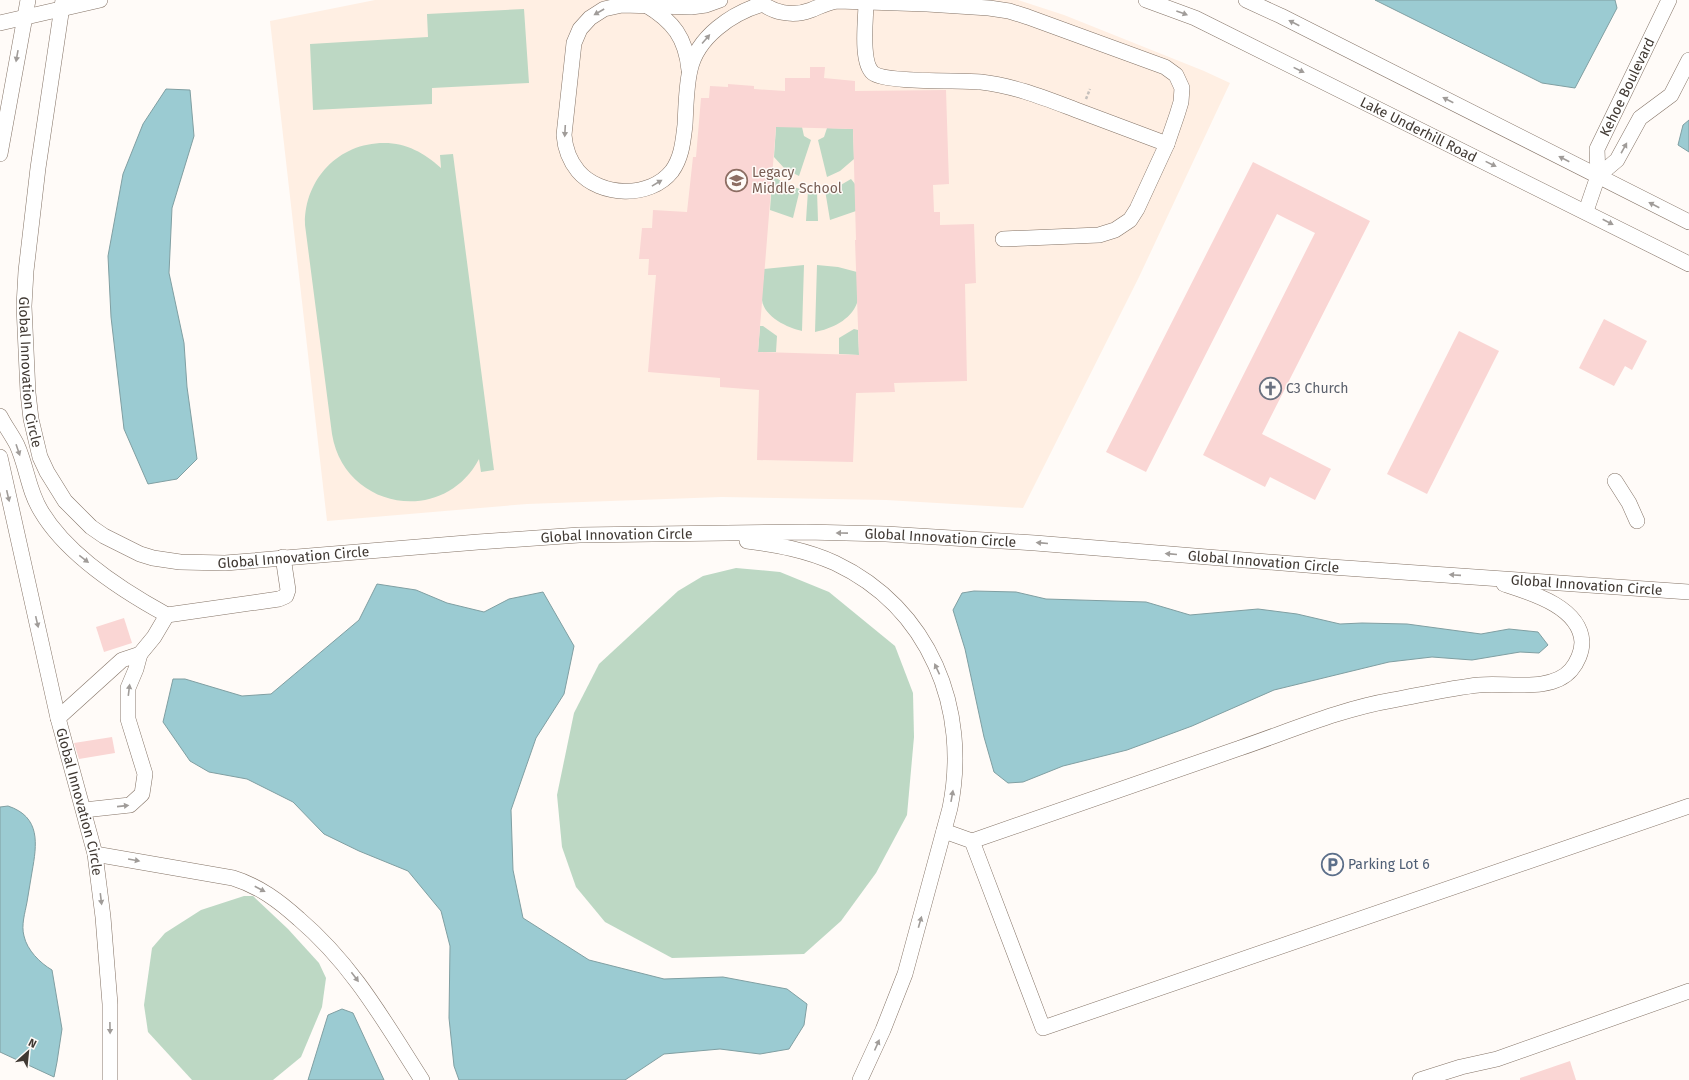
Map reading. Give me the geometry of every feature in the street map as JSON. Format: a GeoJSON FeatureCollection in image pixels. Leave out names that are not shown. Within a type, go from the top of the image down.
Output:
{"type":"FeatureCollection","features":[{"type":"Feature","properties":{"kind":"street"},"geometry":{"type":"LineString","coordinates":[[0,145],[28,0]]}},
{"type":"Feature","properties":{"kind":"street"},"geometry":{"type":"LineString","coordinates":[[0,23],[25,18],[62,4],[100,0]]}},
{"type":"Feature","properties":{"kind":"street"},"geometry":{"type":"LineString","coordinates":[[646,5],[666,19],[679,34],[687,52],[690,71],[682,150],[676,164],[668,175],[652,186],[638,190],[624,191],[596,185],[578,172],[570,159],[565,144],[564,135],[571,62],[575,38],[580,29],[590,18],[604,9],[622,5],[646,5],[699,6],[720,0]]}},
{"type":"Feature","properties":{"kind":"street","name":"Lake Underhill Road"},"geometry":{"type":"LineString","coordinates":[[1146,0],[1195,18],[1586,211],[1689,264]]}},
{"type":"Feature","properties":{"kind":"street"},"geometry":{"type":"LineString","coordinates":[[1246,0],[1281,16],[1689,222]]}},
{"type":"Feature","properties":{"kind":"street","name":"Kehoe Boulevard"},"geometry":{"type":"LineString","coordinates":[[1586,211],[1598,176],[1597,149],[1669,0]]}},
{"type":"Feature","properties":{"kind":"street"},"geometry":{"type":"LineString","coordinates":[[690,71],[701,46],[717,28],[761,1],[783,12],[796,13],[808,11],[832,2],[928,4],[989,8],[1009,11],[1165,67],[1176,75],[1182,88],[1181,102],[1167,144],[1130,220],[1120,228],[1099,235],[1003,240]]}},
{"type":"Feature","properties":{"kind":"street"},"geometry":{"type":"LineString","coordinates":[[866,3],[866,57],[870,69],[876,75],[889,78],[967,81],[1008,86],[1045,98],[1167,144]]}},
{"type":"Feature","properties":{"kind":"street","name":"Global Innovation Circle"},"geometry":{"type":"LineString","coordinates":[[62,4],[38,168],[26,271],[24,306],[28,393],[31,419],[40,457],[56,489],[75,513],[104,536],[129,550],[153,558],[195,563],[225,563],[283,557],[528,538],[681,533],[806,532],[944,537],[1043,543],[1331,567],[1689,592]]}},
{"type":"Feature","properties":{"kind":"street","name":"Kehoe Boulevard"},"geometry":{"type":"LineString","coordinates":[[1598,176],[1617,160],[1640,118],[1671,95],[1689,60]]}},
{"type":"Feature","properties":{"kind":"street"},"geometry":{"type":"LineString","coordinates":[[0,416],[17,446],[29,488],[41,512],[69,547],[141,601],[167,615],[279,599],[286,596],[288,590],[283,557]]}},
{"type":"Feature","properties":{"kind":"street","name":"Global Innovation Circle"},"geometry":{"type":"LineString","coordinates":[[0,458],[58,718],[95,854],[103,917],[109,996],[111,1053],[110,1080]]}},
{"type":"Feature","properties":{"kind":"street"},"geometry":{"type":"LineString","coordinates":[[1615,481],[1629,503],[1637,521]]}},
{"type":"Feature","properties":{"kind":"street"},"geometry":{"type":"LineString","coordinates":[[681,533],[776,544],[806,552],[836,564],[855,574],[872,586],[899,611],[918,635],[930,654],[944,686],[951,711],[956,742],[956,770],[951,802],[921,918],[902,981],[883,1030],[860,1080]]}},
{"type":"Feature","properties":{"kind":"street"},"geometry":{"type":"LineString","coordinates":[[944,831],[972,841],[1366,705],[1479,685],[1530,685],[1548,682],[1560,679],[1572,670],[1579,656],[1582,644],[1580,630],[1570,616],[1548,601],[1533,594],[1480,577]]}},
{"type":"Feature","properties":{"kind":"street"},"geometry":{"type":"LineString","coordinates":[[1666,591],[1689,598]]}},
{"type":"Feature","properties":{"kind":"street"},"geometry":{"type":"LineString","coordinates":[[84,810],[130,805],[142,794],[146,774],[128,719],[128,688],[140,654],[154,637],[167,615]]}},
{"type":"Feature","properties":{"kind":"street"},"geometry":{"type":"LineString","coordinates":[[58,718],[122,660],[140,654]]}},
{"type":"Feature","properties":{"kind":"street"},"geometry":{"type":"LineString","coordinates":[[972,841],[1043,1028],[1689,806]]}},
{"type":"Feature","properties":{"kind":"street"},"geometry":{"type":"LineString","coordinates":[[95,854],[232,878],[267,893],[306,924],[338,956],[366,991],[422,1080]]}},
{"type":"Feature","properties":{"kind":"street"},"geometry":{"type":"LineString","coordinates":[[1420,1080],[1461,1067],[1498,1059],[1689,991]]}},
{"type":"Feature","properties":{"kind":"path"},"geometry":{"type":"LineString","coordinates":[[1086,101],[1090,89]]}},
{"type":"Feature","properties":{"kind":"shaded area","name":"Legacy Middle School"},"geometry":{"type":"Polygon","coordinates":[[[375,0],[1018,0],[1064,15],[1204,71],[1230,83],[1139,277],[1023,508],[886,500],[722,497],[527,504],[327,521],[270,21],[375,0]]]}},
{"type":"Feature","properties":{"kind":"green space"},"geometry":{"type":"Polygon","coordinates":[[[524,9],[529,83],[432,88],[432,104],[313,110],[310,44],[428,37],[427,14],[524,9]]]}},
{"type":"Feature","properties":{"kind":"green space"},"geometry":{"type":"Polygon","coordinates":[[[776,127],[802,127],[804,136],[811,140],[799,176],[785,169],[774,157],[776,127]]]}},
{"type":"Feature","properties":{"kind":"green space"},"geometry":{"type":"Polygon","coordinates":[[[827,128],[853,129],[854,159],[840,171],[827,177],[818,140],[824,137],[827,128]]]}},
{"type":"Feature","properties":{"kind":"green space"},"geometry":{"type":"Polygon","coordinates":[[[392,143],[408,147],[422,153],[441,168],[440,155],[453,154],[494,470],[481,472],[479,459],[463,481],[443,494],[420,501],[396,500],[374,493],[355,479],[340,459],[332,434],[305,225],[306,209],[310,193],[317,179],[327,167],[352,149],[392,143]]]}},
{"type":"Feature","properties":{"kind":"green space"},"geometry":{"type":"Polygon","coordinates":[[[775,177],[785,184],[800,189],[793,218],[770,210],[772,181],[775,177]]]}},
{"type":"Feature","properties":{"kind":"green space"},"geometry":{"type":"Polygon","coordinates":[[[851,179],[855,184],[856,211],[830,220],[825,190],[839,186],[851,179]]]}},
{"type":"Feature","properties":{"kind":"green space"},"geometry":{"type":"Polygon","coordinates":[[[808,190],[817,191],[818,221],[806,221],[808,190]]]}},
{"type":"Feature","properties":{"kind":"green space"},"geometry":{"type":"Polygon","coordinates":[[[804,265],[802,331],[778,321],[767,312],[762,300],[762,293],[764,269],[804,265]]]}},
{"type":"Feature","properties":{"kind":"green space"},"geometry":{"type":"Polygon","coordinates":[[[817,265],[838,267],[857,272],[858,296],[854,309],[845,319],[834,326],[815,332],[817,265]]]}},
{"type":"Feature","properties":{"kind":"green space"},"geometry":{"type":"Polygon","coordinates":[[[760,326],[763,326],[777,336],[776,352],[758,352],[760,326]]]}},
{"type":"Feature","properties":{"kind":"green space"},"geometry":{"type":"Polygon","coordinates":[[[854,329],[858,330],[859,355],[839,354],[839,338],[854,329]]]}},
{"type":"Feature","properties":{"kind":"green space"},"geometry":{"type":"Polygon","coordinates":[[[736,568],[780,572],[829,592],[895,646],[913,693],[914,737],[907,815],[876,873],[841,921],[804,954],[672,958],[605,922],[576,887],[562,847],[557,795],[574,713],[599,664],[678,591],[703,576],[736,568]]]}},
{"type":"Feature","properties":{"kind":"green space"},"geometry":{"type":"Polygon","coordinates":[[[244,896],[253,896],[288,929],[319,963],[326,978],[322,1007],[301,1057],[273,1080],[192,1080],[148,1032],[144,1005],[152,948],[165,933],[201,910],[244,896]]]}},
{"type":"Feature","properties":{"kind":"water"},"geometry":{"type":"Polygon","coordinates":[[[1375,0],[1615,0],[1617,8],[1575,88],[1542,83],[1375,0]]]}},
{"type":"Feature","properties":{"kind":"water"},"geometry":{"type":"Polygon","coordinates":[[[166,89],[190,90],[194,136],[172,208],[169,273],[184,343],[187,387],[197,459],[177,479],[148,484],[124,429],[111,317],[108,256],[123,174],[143,124],[166,89]]]}},
{"type":"Feature","properties":{"kind":"water"},"geometry":{"type":"Polygon","coordinates":[[[1689,120],[1689,152],[1678,145],[1683,125],[1689,120]]]}},
{"type":"Feature","properties":{"kind":"water"},"geometry":{"type":"Polygon","coordinates":[[[377,584],[416,590],[447,603],[484,612],[509,599],[543,592],[574,646],[564,694],[536,738],[511,810],[513,870],[523,918],[589,960],[664,979],[723,977],[787,989],[807,1004],[804,1025],[789,1049],[760,1054],[720,1049],[664,1054],[625,1080],[459,1080],[454,1066],[449,1018],[450,946],[441,911],[408,871],[359,851],[324,834],[293,802],[247,779],[209,772],[190,761],[163,722],[173,679],[185,679],[242,696],[271,694],[359,620],[377,584]]]}},
{"type":"Feature","properties":{"kind":"water"},"geometry":{"type":"Polygon","coordinates":[[[974,591],[1016,592],[1046,599],[1146,602],[1190,615],[1258,609],[1297,614],[1340,624],[1407,624],[1481,634],[1509,629],[1538,632],[1548,645],[1539,653],[1520,652],[1472,660],[1432,657],[1389,662],[1274,690],[1192,726],[1127,750],[1063,766],[1023,782],[1008,783],[994,772],[984,737],[965,649],[953,610],[962,593],[974,591]]]}},
{"type":"Feature","properties":{"kind":"water"},"geometry":{"type":"Polygon","coordinates":[[[8,806],[19,811],[26,817],[31,824],[34,833],[34,862],[23,932],[31,951],[43,964],[52,970],[62,1029],[54,1077],[0,1052],[0,807],[8,806]]]}},
{"type":"Feature","properties":{"kind":"water"},"geometry":{"type":"Polygon","coordinates":[[[342,1009],[353,1013],[384,1080],[308,1080],[328,1015],[342,1009]]]}},
{"type":"Feature","properties":{"kind":"building"},"geometry":{"type":"Polygon","coordinates":[[[810,67],[825,67],[824,78],[855,81],[855,91],[946,90],[949,184],[933,185],[934,212],[940,212],[940,225],[974,224],[976,283],[965,284],[967,381],[894,383],[895,392],[856,393],[853,462],[757,460],[759,390],[720,387],[720,378],[648,372],[656,275],[648,275],[649,259],[639,259],[642,228],[652,228],[653,210],[687,212],[693,157],[696,157],[701,98],[709,98],[710,86],[728,87],[728,84],[754,86],[754,89],[785,91],[785,78],[810,78],[810,67]],[[776,127],[758,352],[859,355],[853,129],[776,127]]]}},
{"type":"Feature","properties":{"kind":"building"},"geometry":{"type":"Polygon","coordinates":[[[1253,162],[1370,221],[1262,434],[1331,469],[1315,500],[1270,477],[1265,487],[1203,455],[1315,233],[1277,214],[1146,472],[1106,452],[1253,162]]]}},
{"type":"Feature","properties":{"kind":"building"},"geometry":{"type":"Polygon","coordinates":[[[1604,319],[1647,341],[1632,370],[1625,366],[1614,386],[1579,368],[1604,319]]]}},
{"type":"Feature","properties":{"kind":"building"},"geometry":{"type":"Polygon","coordinates":[[[1459,331],[1499,351],[1427,494],[1387,474],[1459,331]]]}},
{"type":"Feature","properties":{"kind":"building"},"geometry":{"type":"Polygon","coordinates":[[[124,618],[132,643],[104,652],[96,627],[124,618]]]}},
{"type":"Feature","properties":{"kind":"building"},"geometry":{"type":"Polygon","coordinates":[[[112,737],[115,753],[79,759],[74,743],[112,737]]]}},
{"type":"Feature","properties":{"kind":"building"},"geometry":{"type":"Polygon","coordinates":[[[1570,1061],[1576,1080],[1520,1080],[1520,1078],[1570,1061]]]}},
{"type":"Feature","properties":{"kind":"place","name":"Legacy Middle School"},"geometry":{"type":"Point","coordinates":[736,180]}},
{"type":"Feature","properties":{"kind":"place","name":"C3 Church"},"geometry":{"type":"Point","coordinates":[1270,388]}},
{"type":"Feature","properties":{"kind":"place","name":"Parking Lot 6"},"geometry":{"type":"Point","coordinates":[1332,864]}}]}
